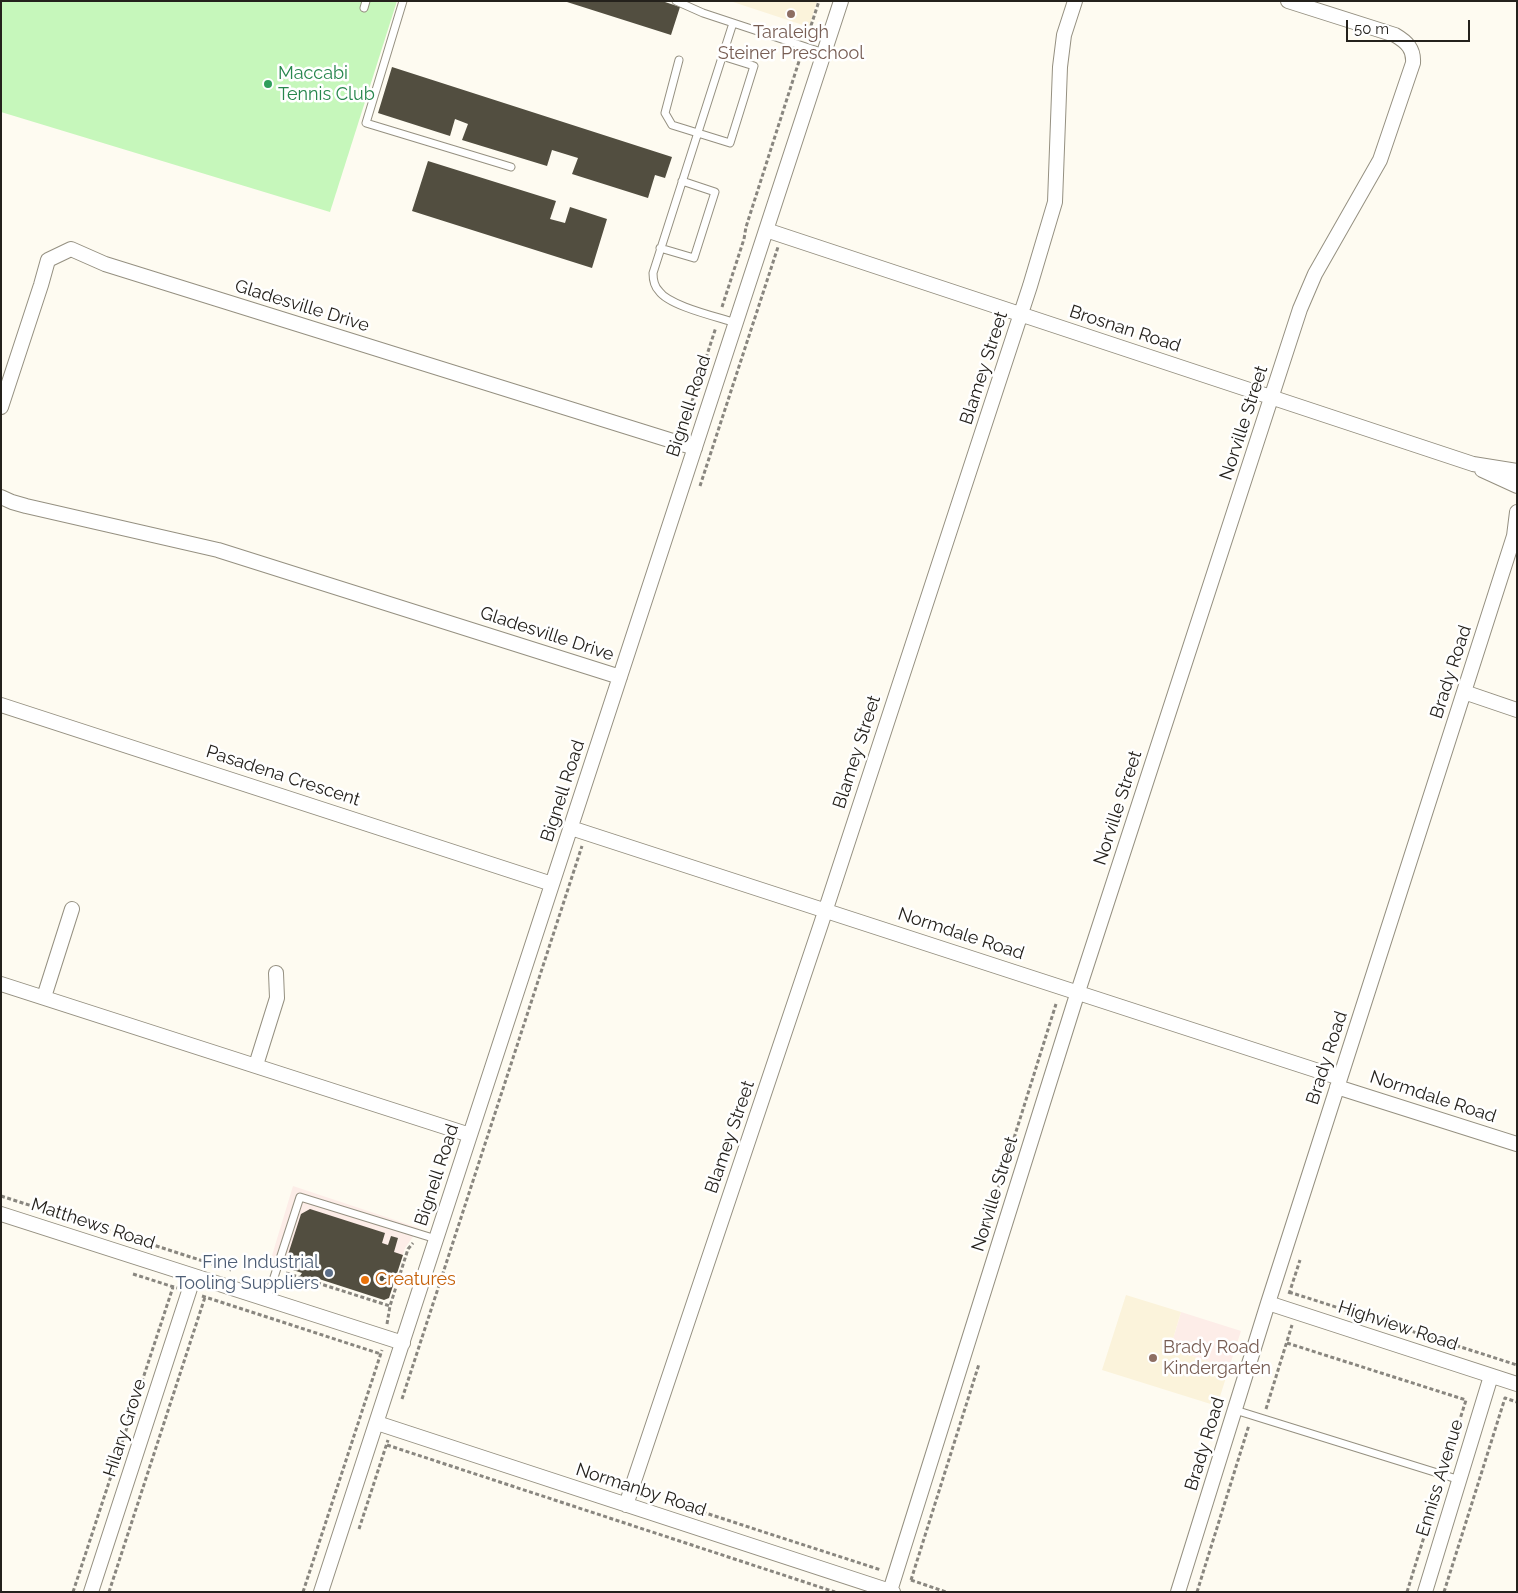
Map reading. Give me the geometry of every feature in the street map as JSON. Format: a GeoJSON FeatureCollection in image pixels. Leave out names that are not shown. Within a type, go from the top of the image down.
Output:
{"type":"FeatureCollection","features":[{"type":"Feature","properties":{"kind":"street","name":"Bignell Road"},"geometry":{"type":"LineString","coordinates":[[322,1592],[841,1]]}},
{"type":"Feature","properties":{"kind":"street","name":"Blamey Street"},"geometry":{"type":"LineString","coordinates":[[626,1505],[825,910],[1021,314],[1055,202],[1060,67],[1064,35],[1075,1]]}},
{"type":"Feature","properties":{"kind":"street","name":"Norville Street"},"geometry":{"type":"LineString","coordinates":[[892,1591],[1078,992],[1300,309],[1308,290],[1380,160],[1410,72],[1413,56],[1412,50],[1404,40],[1395,35],[1288,1]]}},
{"type":"Feature","properties":{"kind":"street","name":"Brosnan Road"},"geometry":{"type":"LineString","coordinates":[[766,230],[1473,464],[1517,471]]}},
{"type":"Feature","properties":{"kind":"street","name":"Gladesville Drive"},"geometry":{"type":"LineString","coordinates":[[1,407],[42,285],[48,260],[71,249],[115,267],[695,448]]}},
{"type":"Feature","properties":{"kind":"street","name":"Brosnan Road"},"geometry":{"type":"LineString","coordinates":[[1473,464],[1491,475],[1517,486]]}},
{"type":"Feature","properties":{"kind":"street","name":"Gladesville Drive"},"geometry":{"type":"LineString","coordinates":[[1,496],[26,506],[218,550],[620,677]]}},
{"type":"Feature","properties":{"kind":"street","name":"Brady Road"},"geometry":{"type":"LineString","coordinates":[[1178,1592],[1268,1303],[1515,534],[1517,512]]}},
{"type":"Feature","properties":{"kind":"street"},"geometry":{"type":"LineString","coordinates":[[1464,692],[1517,710]]}},
{"type":"Feature","properties":{"kind":"street","name":"Pasadena Crescent"},"geometry":{"type":"LineString","coordinates":[[1,705],[552,884]]}},
{"type":"Feature","properties":{"kind":"street","name":"Normdale Road"},"geometry":{"type":"LineString","coordinates":[[571,828],[1078,992],[1517,1144]]}},
{"type":"Feature","properties":{"kind":"street"},"geometry":{"type":"LineString","coordinates":[[44,997],[72,909]]}},
{"type":"Feature","properties":{"kind":"street"},"geometry":{"type":"LineString","coordinates":[[256,1066],[277,998],[276,972]]}},
{"type":"Feature","properties":{"kind":"street"},"geometry":{"type":"LineString","coordinates":[[1,984],[470,1134]]}},
{"type":"Feature","properties":{"kind":"street","name":"Matthews Road"},"geometry":{"type":"LineString","coordinates":[[1,1214],[403,1343]]}},
{"type":"Feature","properties":{"kind":"street","name":"Hilary Grove"},"geometry":{"type":"LineString","coordinates":[[91,1592],[194,1276]]}},
{"type":"Feature","properties":{"kind":"street","name":"Highview Road"},"geometry":{"type":"LineString","coordinates":[[1268,1303],[1517,1384]]}},
{"type":"Feature","properties":{"kind":"street","name":"Enniss Avenue"},"geometry":{"type":"LineString","coordinates":[[1425,1592],[1492,1376]]}},
{"type":"Feature","properties":{"kind":"street","name":"Normanby Road"},"geometry":{"type":"LineString","coordinates":[[377,1423],[892,1591]]}},
{"type":"Feature","properties":{"kind":"lane"},"geometry":{"type":"LineString","coordinates":[[403,1],[366,123],[511,167]]}},
{"type":"Feature","properties":{"kind":"lane"},"geometry":{"type":"LineString","coordinates":[[676,1],[703,13],[824,53]]}},
{"type":"Feature","properties":{"kind":"lane"},"geometry":{"type":"LineString","coordinates":[[733,23],[652,273],[653,282],[659,293],[670,301],[736,323]]}},
{"type":"Feature","properties":{"kind":"lane"},"geometry":{"type":"LineString","coordinates":[[679,60],[665,113],[672,125],[730,143],[754,66],[722,56]]}},
{"type":"Feature","properties":{"kind":"lane"},"geometry":{"type":"LineString","coordinates":[[660,248],[694,258],[715,192],[682,181]]}},
{"type":"Feature","properties":{"kind":"lane"},"geometry":{"type":"LineString","coordinates":[[267,1299],[300,1196],[436,1239]]}},
{"type":"Feature","properties":{"kind":"lane"},"geometry":{"type":"LineString","coordinates":[[1235,1410],[1460,1480]]}},
{"type":"Feature","properties":{"kind":"path"},"geometry":{"type":"LineString","coordinates":[[679,443],[819,1]]}},
{"type":"Feature","properties":{"kind":"path"},"geometry":{"type":"LineString","coordinates":[[698,490],[782,236]]}},
{"type":"Feature","properties":{"kind":"path"},"geometry":{"type":"LineString","coordinates":[[400,1403],[586,832]]}},
{"type":"Feature","properties":{"kind":"path"},"geometry":{"type":"LineString","coordinates":[[303,1592],[386,1337],[390,1306],[408,1249],[419,1234],[434,1191]]}},
{"type":"Feature","properties":{"kind":"path"},"geometry":{"type":"LineString","coordinates":[[1,1196],[239,1273]]}},
{"type":"Feature","properties":{"kind":"path"},"geometry":{"type":"LineString","coordinates":[[1197,1592],[1249,1424],[1267,1408],[1293,1322],[1288,1299],[1301,1255]]}},
{"type":"Feature","properties":{"kind":"path"},"geometry":{"type":"LineString","coordinates":[[274,1280],[287,1273],[390,1306]]}},
{"type":"Feature","properties":{"kind":"path"},"geometry":{"type":"LineString","coordinates":[[73,1592],[172,1287]]}},
{"type":"Feature","properties":{"kind":"path"},"geometry":{"type":"LineString","coordinates":[[1289,1292],[1517,1365]]}},
{"type":"Feature","properties":{"kind":"path"},"geometry":{"type":"LineString","coordinates":[[109,1592],[205,1297]]}},
{"type":"Feature","properties":{"kind":"path"},"geometry":{"type":"LineString","coordinates":[[1286,1343],[1466,1400],[1407,1592]]}},
{"type":"Feature","properties":{"kind":"path"},"geometry":{"type":"LineString","coordinates":[[1444,1592],[1504,1398],[1517,1402]]}},
{"type":"Feature","properties":{"kind":"path"},"geometry":{"type":"LineString","coordinates":[[357,1537],[392,1428]]}},
{"type":"Feature","properties":{"kind":"path"},"geometry":{"type":"LineString","coordinates":[[387,1445],[835,1592]]}},
{"type":"Feature","properties":{"kind":"shaded area","name":"Taraleigh Steiner Preschool"},"geometry":{"type":"Polygon","coordinates":[[[730,1],[817,1],[809,27],[730,1]]]}},
{"type":"Feature","properties":{"kind":"shaded area"},"geometry":{"type":"Polygon","coordinates":[[[293,1186],[419,1228],[405,1248],[389,1298],[270,1262],[293,1186]]]}},
{"type":"Feature","properties":{"kind":"shaded area","name":"Brady Road Kindergarten"},"geometry":{"type":"Polygon","coordinates":[[[1126,1295],[1181,1312],[1170,1349],[1229,1368],[1217,1406],[1102,1370],[1126,1295]]]}},
{"type":"Feature","properties":{"kind":"shaded area"},"geometry":{"type":"Polygon","coordinates":[[[1181,1312],[1241,1331],[1229,1368],[1170,1349],[1181,1312]]]}},
{"type":"Feature","properties":{"kind":"green space"},"geometry":{"type":"Polygon","coordinates":[[[1,1],[397,1],[330,212],[1,112],[1,1]]]}},
{"type":"Feature","properties":{"kind":"building"},"geometry":{"type":"Polygon","coordinates":[[[662,1],[680,7],[671,35],[567,2],[662,1]]]}},
{"type":"Feature","properties":{"kind":"building"},"geometry":{"type":"Polygon","coordinates":[[[392,67],[672,157],[665,178],[655,175],[648,198],[572,174],[578,158],[552,150],[547,166],[462,140],[468,124],[455,119],[450,136],[378,113],[392,67]]]}},
{"type":"Feature","properties":{"kind":"building"},"geometry":{"type":"Polygon","coordinates":[[[428,161],[556,201],[550,219],[565,223],[570,207],[607,219],[592,268],[412,211],[428,161]]]}},
{"type":"Feature","properties":{"kind":"building"},"geometry":{"type":"Polygon","coordinates":[[[310,1209],[385,1233],[382,1243],[388,1245],[391,1236],[398,1238],[394,1252],[403,1255],[389,1298],[384,1300],[319,1279],[318,1282],[300,1276],[302,1273],[287,1268],[285,1264],[301,1214],[310,1209]]]}},
{"type":"Feature","properties":{"kind":"place","name":"Taraleigh Steiner Preschool"},"geometry":{"type":"Point","coordinates":[791,14]}},
{"type":"Feature","properties":{"kind":"place","name":"Maccabi Tennis Club"},"geometry":{"type":"Point","coordinates":[268,84]}},
{"type":"Feature","properties":{"kind":"place","name":"Fine Industrial Tooling Suppliers"},"geometry":{"type":"Point","coordinates":[329,1273]}},
{"type":"Feature","properties":{"kind":"place","name":"Creatures"},"geometry":{"type":"Point","coordinates":[365,1280]}},
{"type":"Feature","properties":{"kind":"place","name":"Brady Road Kindergarten"},"geometry":{"type":"Point","coordinates":[1153,1358]}}]}
